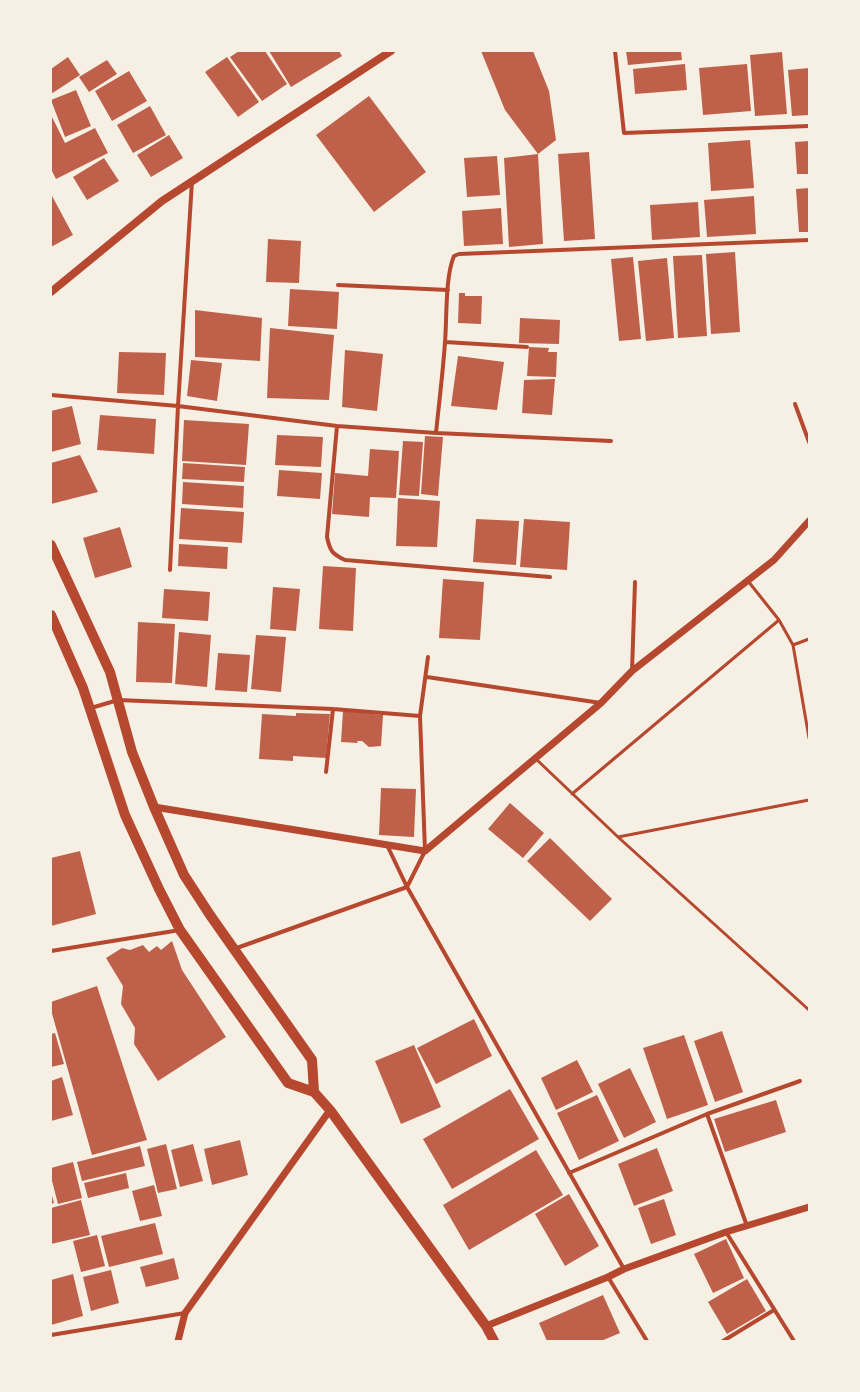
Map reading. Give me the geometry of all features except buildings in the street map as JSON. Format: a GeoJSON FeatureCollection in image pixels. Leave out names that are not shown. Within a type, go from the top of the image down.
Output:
{"type":"FeatureCollection","features":[{"type":"Feature","properties":{"kind":"main road"},"geometry":{"type":"LineString","coordinates":[[51,292],[162,201],[391,51]]}},
{"type":"Feature","properties":{"kind":"main road"},"geometry":{"type":"LineString","coordinates":[[51,545],[110,672],[132,752],[184,875],[312,1060],[314,1092]]}},
{"type":"Feature","properties":{"kind":"main road"},"geometry":{"type":"LineString","coordinates":[[51,615],[83,688],[125,815],[159,889],[180,930],[288,1083],[314,1092],[330,1110],[486,1326],[494,1341]]}},
{"type":"Feature","properties":{"kind":"street"},"geometry":{"type":"LineString","coordinates":[[615,51],[624,133],[809,126]]}},
{"type":"Feature","properties":{"kind":"street"},"geometry":{"type":"LineString","coordinates":[[170,570],[178,406],[192,182]]}},
{"type":"Feature","properties":{"kind":"street"},"geometry":{"type":"LineString","coordinates":[[436,433],[445,342],[448,290],[451,262],[454,256],[459,254],[809,240]]}},
{"type":"Feature","properties":{"kind":"street"},"geometry":{"type":"LineString","coordinates":[[338,285],[448,290]]}},
{"type":"Feature","properties":{"kind":"street"},"geometry":{"type":"LineString","coordinates":[[445,342],[527,347]]}},
{"type":"Feature","properties":{"kind":"street"},"geometry":{"type":"LineString","coordinates":[[51,395],[178,406],[337,426],[436,433],[611,441]]}},
{"type":"Feature","properties":{"kind":"street"},"geometry":{"type":"LineString","coordinates":[[795,404],[809,442]]}},
{"type":"Feature","properties":{"kind":"street"},"geometry":{"type":"LineString","coordinates":[[337,426],[327,537],[329,548],[335,555],[345,560],[550,577]]}},
{"type":"Feature","properties":{"kind":"street"},"geometry":{"type":"LineString","coordinates":[[234,949],[407,887],[425,851],[601,703],[632,671],[774,560],[809,521]]}},
{"type":"Feature","properties":{"kind":"street"},"geometry":{"type":"LineString","coordinates":[[632,671],[635,582]]}},
{"type":"Feature","properties":{"kind":"street"},"geometry":{"type":"LineString","coordinates":[[425,851],[420,716],[427,677],[428,657]]}},
{"type":"Feature","properties":{"kind":"street"},"geometry":{"type":"LineString","coordinates":[[427,677],[601,703]]}},
{"type":"Feature","properties":{"kind":"street"},"geometry":{"type":"LineString","coordinates":[[90,708],[118,700],[334,709],[420,716]]}},
{"type":"Feature","properties":{"kind":"street"},"geometry":{"type":"LineString","coordinates":[[326,772],[334,709]]}},
{"type":"Feature","properties":{"kind":"street"},"geometry":{"type":"LineString","coordinates":[[154,807],[425,851]]}},
{"type":"Feature","properties":{"kind":"street"},"geometry":{"type":"LineString","coordinates":[[387,844],[407,887],[624,1268]]}},
{"type":"Feature","properties":{"kind":"street"},"geometry":{"type":"LineString","coordinates":[[51,951],[180,930]]}},
{"type":"Feature","properties":{"kind":"street"},"geometry":{"type":"LineString","coordinates":[[569,1173],[706,1114],[800,1081]]}},
{"type":"Feature","properties":{"kind":"street"},"geometry":{"type":"LineString","coordinates":[[178,1341],[185,1313],[330,1110]]}},
{"type":"Feature","properties":{"kind":"street"},"geometry":{"type":"LineString","coordinates":[[706,1114],[747,1226]]}},
{"type":"Feature","properties":{"kind":"street"},"geometry":{"type":"LineString","coordinates":[[486,1326],[624,1268],[726,1232],[809,1206]]}},
{"type":"Feature","properties":{"kind":"street"},"geometry":{"type":"LineString","coordinates":[[726,1232],[794,1341]]}},
{"type":"Feature","properties":{"kind":"street"},"geometry":{"type":"LineString","coordinates":[[608,1276],[647,1341]]}},
{"type":"Feature","properties":{"kind":"street"},"geometry":{"type":"LineString","coordinates":[[723,1341],[774,1310]]}},
{"type":"Feature","properties":{"kind":"street"},"geometry":{"type":"LineString","coordinates":[[51,1335],[185,1313]]}},
{"type":"Feature","properties":{"kind":"lane"},"geometry":{"type":"LineString","coordinates":[[748,581],[779,620],[793,646],[809,738]]}},
{"type":"Feature","properties":{"kind":"lane"},"geometry":{"type":"LineString","coordinates":[[572,794],[779,620]]}},
{"type":"Feature","properties":{"kind":"lane"},"geometry":{"type":"LineString","coordinates":[[793,646],[809,639]]}},
{"type":"Feature","properties":{"kind":"lane"},"geometry":{"type":"LineString","coordinates":[[536,759],[618,838],[809,1010]]}},
{"type":"Feature","properties":{"kind":"lane"},"geometry":{"type":"LineString","coordinates":[[618,838],[809,800]]}}]}
